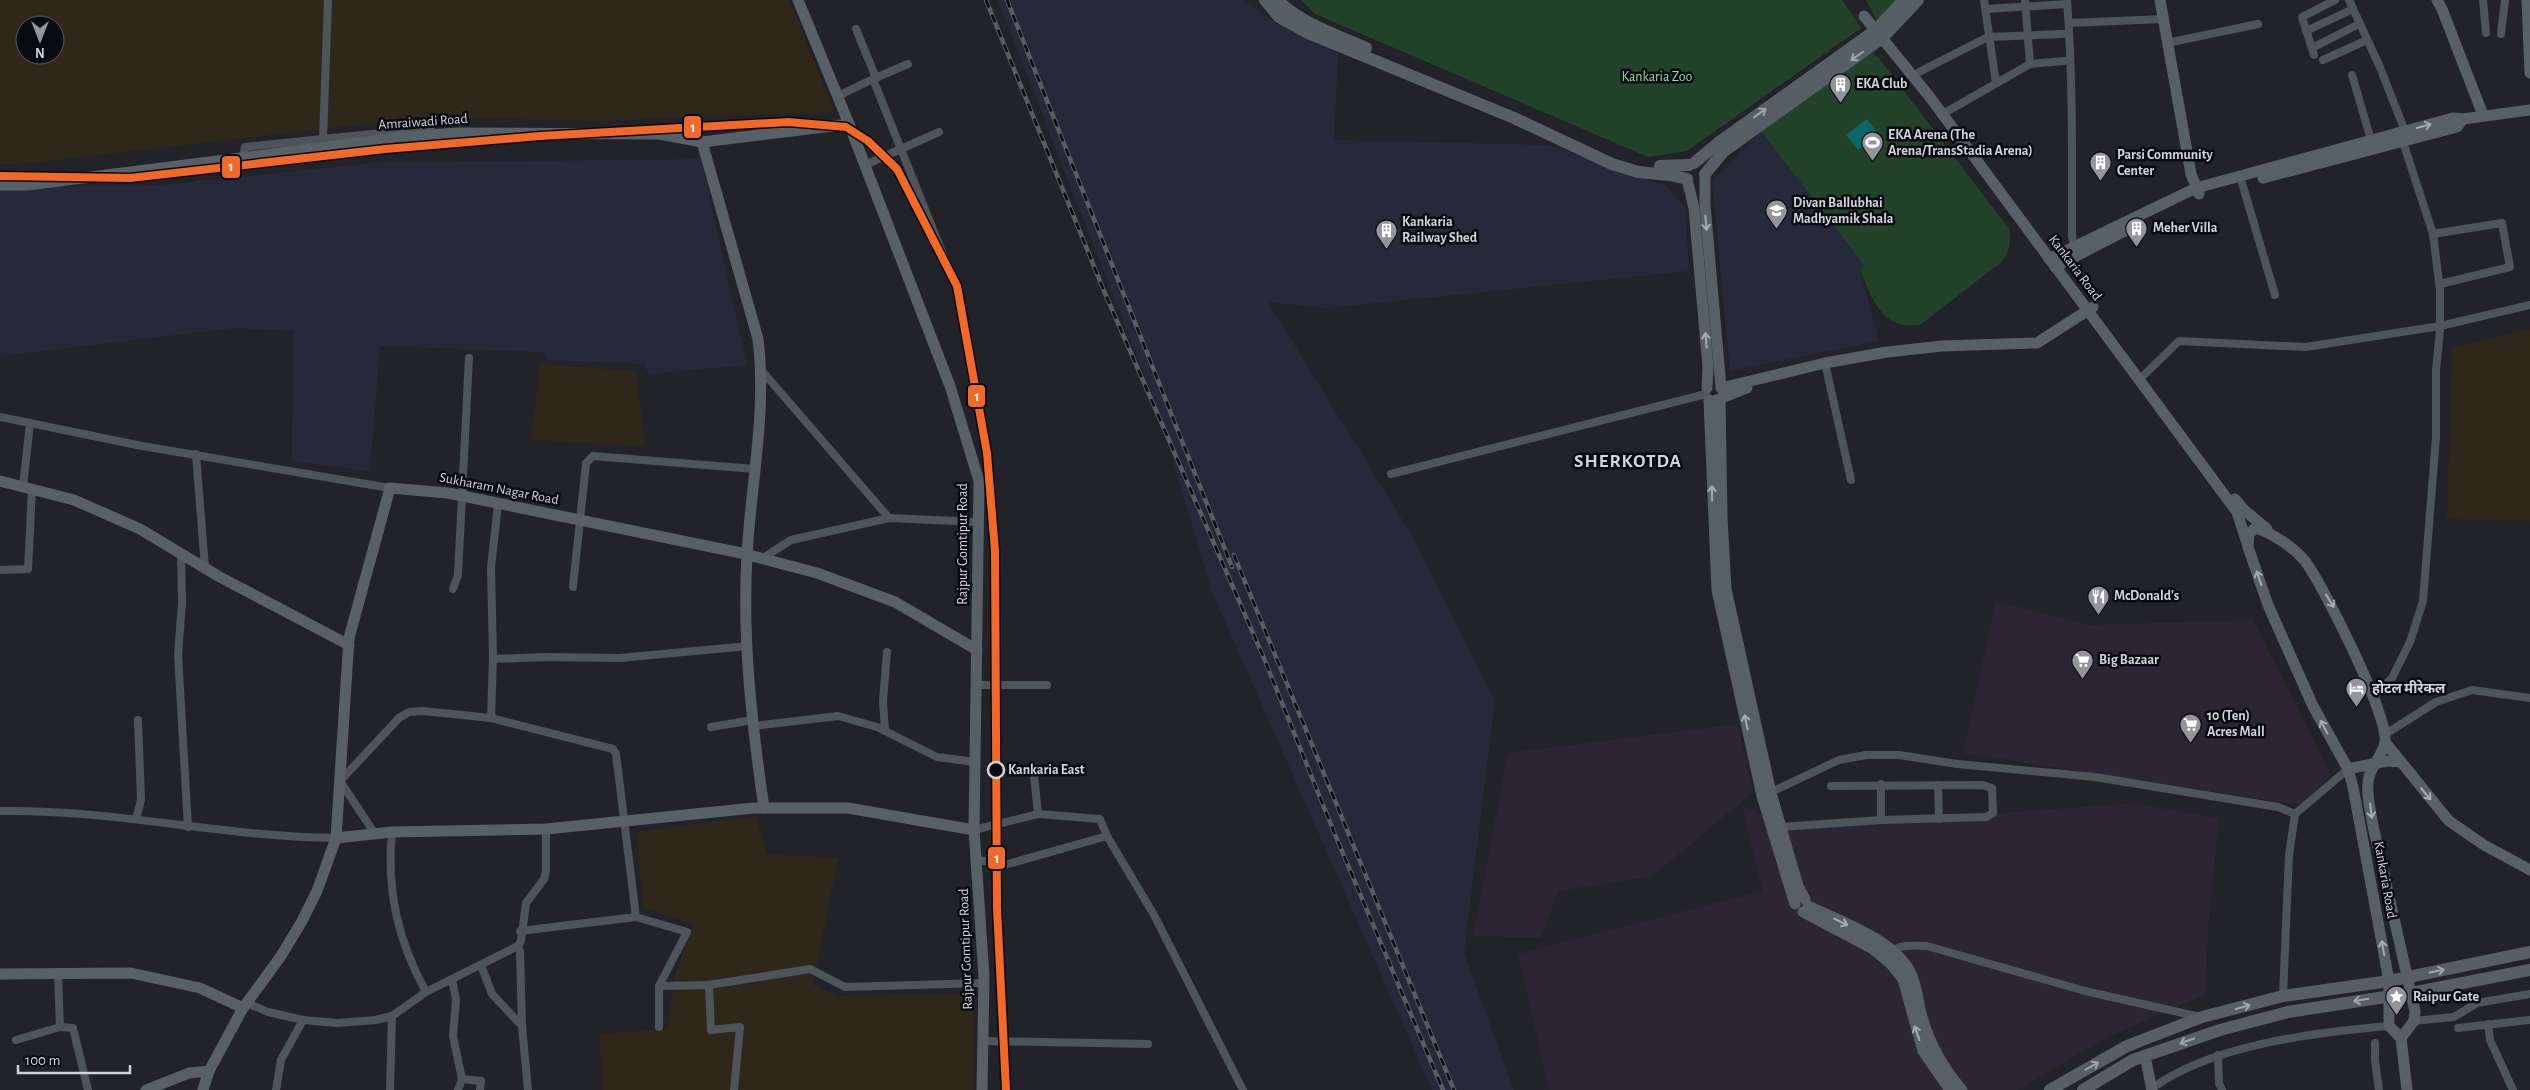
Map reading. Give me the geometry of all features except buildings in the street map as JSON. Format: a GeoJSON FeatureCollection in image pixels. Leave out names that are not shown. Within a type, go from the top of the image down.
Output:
{"type":"FeatureCollection","features":[{"type":"Feature","properties":{"kind":"main road","name":"Rajpur Gomtipur Road"},"geometry":{"type":"LineString","coordinates":[[798,0],[865,164],[950,386],[979,481],[974,830],[984,983],[982,1090]]}},
{"type":"Feature","properties":{"kind":"main road"},"geometry":{"type":"LineString","coordinates":[[1255,0],[1279,17],[1304,26],[1569,141],[1640,164],[1671,167],[1691,164],[1703,167],[1705,174],[1720,572],[1717,590],[1766,795],[1803,905],[1874,938],[1888,955],[1903,979],[1912,1018],[1923,1051],[1950,1090]]}},
{"type":"Feature","properties":{"kind":"main road"},"geometry":{"type":"LineString","coordinates":[[1266,0],[1279,17]]}},
{"type":"Feature","properties":{"kind":"main road"},"geometry":{"type":"LineString","coordinates":[[1277,0],[1304,26]]}},
{"type":"Feature","properties":{"kind":"main road"},"geometry":{"type":"LineString","coordinates":[[1714,394],[1708,367],[1694,208],[1685,171],[1718,143],[1881,32],[1904,0]]}},
{"type":"Feature","properties":{"kind":"main road"},"geometry":{"type":"LineString","coordinates":[[1569,141],[1612,164],[1638,172],[1670,175],[1692,182],[1699,182],[1724,151],[1881,32],[1918,0]]}},
{"type":"Feature","properties":{"kind":"main road"},"geometry":{"type":"LineString","coordinates":[[2160,0],[2191,174],[2198,192]]}},
{"type":"Feature","properties":{"kind":"main road"},"geometry":{"type":"LineString","coordinates":[[2436,0],[2442,9],[2483,115]]}},
{"type":"Feature","properties":{"kind":"main road"},"geometry":{"type":"LineString","coordinates":[[2527,0],[2530,73]]}},
{"type":"Feature","properties":{"kind":"main road","name":"Kankaria Road"},"geometry":{"type":"LineString","coordinates":[[1864,16],[1881,32],[2056,261],[2237,512],[2268,605],[2294,667],[2348,769],[2353,786],[2389,981],[2389,1026]]}},
{"type":"Feature","properties":{"kind":"main road"},"geometry":{"type":"LineString","coordinates":[[1881,32],[1919,72],[2056,261]]}},
{"type":"Feature","properties":{"kind":"main road"},"geometry":{"type":"LineString","coordinates":[[2056,261],[2198,192],[2242,183],[2404,136],[2453,118],[2463,119],[2530,110]]}},
{"type":"Feature","properties":{"kind":"main road","name":"Amraiwadi Road"},"geometry":{"type":"LineString","coordinates":[[0,185],[28,185],[432,135],[660,134],[702,142],[849,124]]}},
{"type":"Feature","properties":{"kind":"main road"},"geometry":{"type":"LineString","coordinates":[[2056,261],[2074,246],[2198,192],[2371,140],[2404,136]]}},
{"type":"Feature","properties":{"kind":"main road"},"geometry":{"type":"LineString","coordinates":[[702,142],[758,339],[762,371],[747,555],[748,646],[754,723],[764,808]]}},
{"type":"Feature","properties":{"kind":"main road"},"geometry":{"type":"LineString","coordinates":[[1714,394],[1748,380],[1756,381],[1825,363],[1887,352],[1942,346],[2037,343],[2091,309],[2144,375],[2243,509],[2304,560],[2334,608],[2373,698],[2385,739],[2401,762],[2448,821],[2484,845],[2530,870]]}},
{"type":"Feature","properties":{"kind":"main road"},"geometry":{"type":"LineString","coordinates":[[0,481],[82,504],[140,529],[205,568],[349,645]]}},
{"type":"Feature","properties":{"kind":"main road"},"geometry":{"type":"LineString","coordinates":[[203,1090],[209,1071],[245,1005],[281,956],[302,921],[317,891],[336,838],[349,645],[390,488]]}},
{"type":"Feature","properties":{"kind":"main road","name":"Sukharam Nagar Road"},"geometry":{"type":"LineString","coordinates":[[390,488],[462,496],[747,555],[817,573],[895,602],[977,650]]}},
{"type":"Feature","properties":{"kind":"main road"},"geometry":{"type":"LineString","coordinates":[[2248,547],[2249,534],[2255,528],[2270,532]]}},
{"type":"Feature","properties":{"kind":"main road"},"geometry":{"type":"LineString","coordinates":[[2385,739],[2368,778],[2372,826],[2415,1011],[2414,1021],[2401,1038]]}},
{"type":"Feature","properties":{"kind":"main road"},"geometry":{"type":"LineString","coordinates":[[2348,769],[2387,761],[2401,762]]}},
{"type":"Feature","properties":{"kind":"main road"},"geometry":{"type":"LineString","coordinates":[[1766,795],[1780,827],[1803,905]]}},
{"type":"Feature","properties":{"kind":"main road"},"geometry":{"type":"LineString","coordinates":[[336,838],[392,832],[546,828],[764,808],[848,808],[974,830]]}},
{"type":"Feature","properties":{"kind":"main road"},"geometry":{"type":"LineString","coordinates":[[2050,1090],[2126,1046],[2202,1018],[2283,996],[2389,981],[2530,952]]}},
{"type":"Feature","properties":{"kind":"main road"},"geometry":{"type":"LineString","coordinates":[[1888,955],[1912,974],[1932,1047],[1948,1073],[1962,1090]]}},
{"type":"Feature","properties":{"kind":"main road"},"geometry":{"type":"LineString","coordinates":[[2083,1090],[2133,1060],[2220,1030],[2288,1012],[2411,993],[2530,970]]}},
{"type":"Feature","properties":{"kind":"main road"},"geometry":{"type":"LineString","coordinates":[[0,974],[131,973],[200,988],[245,1005]]}},
{"type":"Feature","properties":{"kind":"main road"},"geometry":{"type":"LineString","coordinates":[[2389,1026],[2401,1038],[2407,1090]]}},
{"type":"Feature","properties":{"kind":"main road"},"geometry":{"type":"LineString","coordinates":[[2145,1056],[2151,1089]]}},
{"type":"Feature","properties":{"kind":"main road"},"geometry":{"type":"LineString","coordinates":[[146,1090],[189,1073],[209,1071]]}},
{"type":"Feature","properties":{"kind":"street"},"geometry":{"type":"LineString","coordinates":[[323,139],[328,0]]}},
{"type":"Feature","properties":{"kind":"street"},"geometry":{"type":"LineString","coordinates":[[1984,0],[1996,83]]}},
{"type":"Feature","properties":{"kind":"street"},"geometry":{"type":"LineString","coordinates":[[2335,0],[2302,17],[2313,52],[2359,24]]}},
{"type":"Feature","properties":{"kind":"street"},"geometry":{"type":"LineString","coordinates":[[2349,0],[2379,64],[2404,136],[2433,234],[2440,284],[2440,326],[2436,370],[2436,436],[2424,601],[2410,642],[2392,678],[2373,698]]}},
{"type":"Feature","properties":{"kind":"street"},"geometry":{"type":"LineString","coordinates":[[2483,0],[2486,33]]}},
{"type":"Feature","properties":{"kind":"street"},"geometry":{"type":"LineString","coordinates":[[2501,34],[2505,0]]}},
{"type":"Feature","properties":{"kind":"street"},"geometry":{"type":"LineString","coordinates":[[1985,9],[2026,3],[2067,2],[2070,23],[2072,236],[2074,246]]}},
{"type":"Feature","properties":{"kind":"street"},"geometry":{"type":"LineString","coordinates":[[2026,3],[2030,64]]}},
{"type":"Feature","properties":{"kind":"street"},"geometry":{"type":"LineString","coordinates":[[2306,31],[2353,9]]}},
{"type":"Feature","properties":{"kind":"street"},"geometry":{"type":"LineString","coordinates":[[2070,23],[2163,19]]}},
{"type":"Feature","properties":{"kind":"street"},"geometry":{"type":"LineString","coordinates":[[2167,43],[2258,24]]}},
{"type":"Feature","properties":{"kind":"street"},"geometry":{"type":"LineString","coordinates":[[856,29],[946,262]]}},
{"type":"Feature","properties":{"kind":"street"},"geometry":{"type":"LineString","coordinates":[[1919,72],[1988,37],[2063,34]]}},
{"type":"Feature","properties":{"kind":"street"},"geometry":{"type":"LineString","coordinates":[[2323,60],[2367,40]]}},
{"type":"Feature","properties":{"kind":"street"},"geometry":{"type":"LineString","coordinates":[[1948,111],[2030,64],[2064,61]]}},
{"type":"Feature","properties":{"kind":"street"},"geometry":{"type":"LineString","coordinates":[[838,96],[908,64]]}},
{"type":"Feature","properties":{"kind":"street"},"geometry":{"type":"LineString","coordinates":[[2352,75],[2371,140]]}},
{"type":"Feature","properties":{"kind":"street"},"geometry":{"type":"LineString","coordinates":[[243,157],[245,147],[431,128],[432,135]]}},
{"type":"Feature","properties":{"kind":"street"},"geometry":{"type":"LineString","coordinates":[[865,164],[939,132]]}},
{"type":"Feature","properties":{"kind":"street"},"geometry":{"type":"LineString","coordinates":[[2242,183],[2275,295]]}},
{"type":"Feature","properties":{"kind":"street"},"geometry":{"type":"LineString","coordinates":[[2433,234],[2502,223],[2510,266],[2440,284]]}},
{"type":"Feature","properties":{"kind":"street"},"geometry":{"type":"LineString","coordinates":[[2144,375],[2179,341],[2306,347],[2440,326],[2530,305]]}},
{"type":"Feature","properties":{"kind":"street"},"geometry":{"type":"LineString","coordinates":[[453,589],[458,576],[469,358]]}},
{"type":"Feature","properties":{"kind":"street"},"geometry":{"type":"LineString","coordinates":[[1825,363],[1852,480]]}},
{"type":"Feature","properties":{"kind":"street"},"geometry":{"type":"LineString","coordinates":[[762,371],[890,518]]}},
{"type":"Feature","properties":{"kind":"street"},"geometry":{"type":"LineString","coordinates":[[1391,474],[1714,394]]}},
{"type":"Feature","properties":{"kind":"street"},"geometry":{"type":"LineString","coordinates":[[0,417],[390,488]]}},
{"type":"Feature","properties":{"kind":"street"},"geometry":{"type":"LineString","coordinates":[[0,570],[28,569],[27,488],[30,423]]}},
{"type":"Feature","properties":{"kind":"street"},"geometry":{"type":"LineString","coordinates":[[196,454],[205,568]]}},
{"type":"Feature","properties":{"kind":"street"},"geometry":{"type":"LineString","coordinates":[[573,586],[586,463],[593,456],[755,469]]}},
{"type":"Feature","properties":{"kind":"street"},"geometry":{"type":"LineString","coordinates":[[491,718],[493,659],[491,567],[498,504]]}},
{"type":"Feature","properties":{"kind":"street"},"geometry":{"type":"LineString","coordinates":[[761,559],[791,540],[890,518],[979,522]]}},
{"type":"Feature","properties":{"kind":"street"},"geometry":{"type":"LineString","coordinates":[[181,553],[182,603],[178,655],[188,827]]}},
{"type":"Feature","properties":{"kind":"street"},"geometry":{"type":"LineString","coordinates":[[493,659],[545,657],[620,658],[748,646]]}},
{"type":"Feature","properties":{"kind":"street"},"geometry":{"type":"LineString","coordinates":[[885,731],[883,701],[887,652]]}},
{"type":"Feature","properties":{"kind":"street"},"geometry":{"type":"LineString","coordinates":[[977,685],[1046,685]]}},
{"type":"Feature","properties":{"kind":"street"},"geometry":{"type":"LineString","coordinates":[[2385,739],[2436,702],[2472,690],[2530,698]]}},
{"type":"Feature","properties":{"kind":"street"},"geometry":{"type":"LineString","coordinates":[[374,834],[340,781],[399,718],[409,712],[423,711],[491,718],[613,749],[616,754],[636,917]]}},
{"type":"Feature","properties":{"kind":"street"},"geometry":{"type":"LineString","coordinates":[[711,726],[838,716],[885,731],[937,756],[975,762]]}},
{"type":"Feature","properties":{"kind":"street"},"geometry":{"type":"LineString","coordinates":[[136,819],[141,800],[138,720]]}},
{"type":"Feature","properties":{"kind":"street"},"geometry":{"type":"LineString","coordinates":[[1766,795],[1839,760],[1866,755],[1899,755],[1957,764],[2095,777],[2160,786],[2278,807],[2295,814]]}},
{"type":"Feature","properties":{"kind":"street"},"geometry":{"type":"LineString","coordinates":[[1033,766],[1038,814]]}},
{"type":"Feature","properties":{"kind":"street"},"geometry":{"type":"LineString","coordinates":[[2283,996],[2289,855],[2295,814],[2348,769]]}},
{"type":"Feature","properties":{"kind":"street"},"geometry":{"type":"LineString","coordinates":[[1881,784],[1881,820]]}},
{"type":"Feature","properties":{"kind":"street"},"geometry":{"type":"LineString","coordinates":[[1780,827],[1881,820],[1986,817],[1992,813],[1992,788],[1982,785],[1881,784],[1831,786]]}},
{"type":"Feature","properties":{"kind":"street"},"geometry":{"type":"LineString","coordinates":[[1938,785],[1939,819]]}},
{"type":"Feature","properties":{"kind":"street"},"geometry":{"type":"LineString","coordinates":[[0,811],[52,810],[223,831],[336,838]]}},
{"type":"Feature","properties":{"kind":"street"},"geometry":{"type":"LineString","coordinates":[[974,830],[1038,814],[1100,819],[1107,836],[1154,915],[1243,1090]]}},
{"type":"Feature","properties":{"kind":"street"},"geometry":{"type":"LineString","coordinates":[[245,1005],[303,1020],[338,1023],[376,1020],[392,1016],[426,992],[518,946],[521,941],[520,931],[526,903],[541,884],[546,871],[546,828]]}},
{"type":"Feature","properties":{"kind":"street"},"geometry":{"type":"LineString","coordinates":[[392,832],[389,859],[394,912],[402,940],[426,992]]}},
{"type":"Feature","properties":{"kind":"street"},"geometry":{"type":"LineString","coordinates":[[977,860],[1008,864],[1107,836]]}},
{"type":"Feature","properties":{"kind":"street"},"geometry":{"type":"LineString","coordinates":[[520,931],[636,917],[686,932],[659,986],[659,1027]]}},
{"type":"Feature","properties":{"kind":"street"},"geometry":{"type":"LineString","coordinates":[[1888,955],[1897,947],[1908,945],[1927,946],[2084,991],[2202,1018]]}},
{"type":"Feature","properties":{"kind":"street"},"geometry":{"type":"LineString","coordinates":[[518,946],[520,951],[522,1026],[528,1090]]}},
{"type":"Feature","properties":{"kind":"street"},"geometry":{"type":"LineString","coordinates":[[481,966],[492,994],[522,1026]]}},
{"type":"Feature","properties":{"kind":"street"},"geometry":{"type":"LineString","coordinates":[[659,986],[709,985],[810,969],[845,988],[984,983]]}},
{"type":"Feature","properties":{"kind":"street"},"geometry":{"type":"LineString","coordinates":[[58,974],[60,1027]]}},
{"type":"Feature","properties":{"kind":"street"},"geometry":{"type":"LineString","coordinates":[[452,980],[456,999],[453,1036],[462,1079],[458,1090]]}},
{"type":"Feature","properties":{"kind":"street"},"geometry":{"type":"LineString","coordinates":[[709,985],[711,1030],[740,1027],[734,1090]]}},
{"type":"Feature","properties":{"kind":"street"},"geometry":{"type":"LineString","coordinates":[[2414,1021],[2454,1017],[2477,1003],[2530,994]]}},
{"type":"Feature","properties":{"kind":"street"},"geometry":{"type":"LineString","coordinates":[[390,1090],[392,1016]]}},
{"type":"Feature","properties":{"kind":"street"},"geometry":{"type":"LineString","coordinates":[[276,1090],[281,1060],[303,1020]]}},
{"type":"Feature","properties":{"kind":"street"},"geometry":{"type":"LineString","coordinates":[[2458,1028],[2530,1020]]}},
{"type":"Feature","properties":{"kind":"street"},"geometry":{"type":"LineString","coordinates":[[2488,1024],[2490,1040],[2513,1090]]}},
{"type":"Feature","properties":{"kind":"street"},"geometry":{"type":"LineString","coordinates":[[2151,1089],[2171,1076],[2218,1054],[2333,1031],[2389,1026]]}},
{"type":"Feature","properties":{"kind":"street"},"geometry":{"type":"LineString","coordinates":[[16,1040],[60,1027],[74,1028],[88,1090]]}},
{"type":"Feature","properties":{"kind":"street"},"geometry":{"type":"LineString","coordinates":[[983,1041],[1148,1044]]}},
{"type":"Feature","properties":{"kind":"street"},"geometry":{"type":"LineString","coordinates":[[2375,1043],[2374,1060],[2379,1090]]}},
{"type":"Feature","properties":{"kind":"street"},"geometry":{"type":"LineString","coordinates":[[2218,1054],[2219,1083],[2222,1090]]}},
{"type":"Feature","properties":{"kind":"street"},"geometry":{"type":"LineString","coordinates":[[462,1079],[481,1081],[480,1090]]}},
{"type":"Feature","properties":{"kind":"shaded area"},"geometry":{"type":"Polygon","coordinates":[[[0,0],[789,0],[835,112],[593,121],[426,117],[21,164],[0,164],[0,0]]]}},
{"type":"Feature","properties":{"kind":"shaded area"},"geometry":{"type":"Polygon","coordinates":[[[998,0],[1242,0],[1275,22],[1338,53],[1334,140],[1549,145],[1666,186],[1685,207],[1689,271],[1327,308],[1268,302],[1408,529],[1495,701],[1464,953],[1514,1090],[1432,1090],[1212,592],[1158,411],[998,0]]]}},
{"type":"Feature","properties":{"kind":"shaded area","name":"Divan Ballubhai Madhyamik Shala"},"geometry":{"type":"Polygon","coordinates":[[[1761,131],[1866,266],[1860,270],[1879,341],[1730,371],[1712,181],[1761,131]]]}},
{"type":"Feature","properties":{"kind":"shaded area"},"geometry":{"type":"Polygon","coordinates":[[[701,159],[747,365],[649,374],[644,364],[547,360],[543,352],[380,346],[370,471],[292,461],[293,331],[235,328],[0,356],[0,187],[150,186],[373,163],[701,159]]]}},
{"type":"Feature","properties":{"kind":"shaded area"},"geometry":{"type":"Polygon","coordinates":[[[2530,329],[2530,521],[2447,519],[2452,348],[2530,329]]]}},
{"type":"Feature","properties":{"kind":"shaded area"},"geometry":{"type":"Polygon","coordinates":[[[540,364],[636,371],[645,446],[531,440],[540,364]]]}},
{"type":"Feature","properties":{"kind":"shaded area"},"geometry":{"type":"Polygon","coordinates":[[[1996,601],[2090,625],[2253,620],[2331,775],[2300,805],[1963,753],[1996,601]]]}},
{"type":"Feature","properties":{"kind":"shaded area"},"geometry":{"type":"Polygon","coordinates":[[[1738,724],[1753,792],[1653,876],[1558,891],[1541,938],[1473,936],[1508,753],[1738,724]]]}},
{"type":"Feature","properties":{"kind":"shaded area"},"geometry":{"type":"Polygon","coordinates":[[[2132,803],[2219,818],[2208,930],[2206,994],[2106,1038],[2017,1090],[1549,1090],[1518,954],[1762,891],[1742,806],[1796,828],[1840,819],[1923,819],[2132,803]]]}},
{"type":"Feature","properties":{"kind":"shaded area"},"geometry":{"type":"Polygon","coordinates":[[[756,816],[767,854],[838,858],[813,985],[839,996],[974,993],[975,1090],[603,1090],[599,1034],[668,1029],[675,975],[693,925],[643,907],[637,832],[756,816]]]}},
{"type":"Feature","properties":{"kind":"green space","name":"Kankaria Zoo"},"geometry":{"type":"Polygon","coordinates":[[[1301,0],[1842,0],[1861,28],[1687,151],[1648,157],[1315,14],[1301,0]]]}},
{"type":"Feature","properties":{"kind":"green space"},"geometry":{"type":"Polygon","coordinates":[[[1866,0],[1901,0],[1880,26],[1866,0]]]}},
{"type":"Feature","properties":{"kind":"green space","name":"EKA Arena (The Arena/TransStadia Arena)"},"geometry":{"type":"Polygon","coordinates":[[[1871,53],[1879,58],[2009,229],[2009,247],[2000,263],[1920,325],[1907,326],[1897,323],[1881,311],[1869,292],[1860,270],[1865,266],[1761,131],[1866,54],[1871,53]]]}},
{"type":"Feature","properties":{"kind":"water"},"geometry":{"type":"Polygon","coordinates":[[[1867,119],[1879,135],[1858,150],[1846,135],[1867,119]]]}},
{"type":"Feature","properties":{"kind":"railway"},"geometry":{"type":"LineString","coordinates":[[986,0],[1104,291],[1263,656],[1336,837],[1443,1090]]}},
{"type":"Feature","properties":{"kind":"railway"},"geometry":{"type":"LineString","coordinates":[[1007,0],[1232,567]]}},
{"type":"Feature","properties":{"kind":"railway"},"geometry":{"type":"LineString","coordinates":[[1234,555],[1454,1090]]}},
{"type":"Feature","properties":{"kind":"transit line","name":"1"},"geometry":{"type":"LineString","coordinates":[[0,176],[130,178],[385,149],[540,136],[788,122],[846,127],[868,141],[897,169],[957,286],[987,453],[995,551],[997,908],[1006,1090]]}},
{"type":"Feature","properties":{"kind":"place","name":"EKA Club"},"geometry":{"type":"Point","coordinates":[1840,103]}},
{"type":"Feature","properties":{"kind":"place","name":"EKA Arena (The Arena/TransStadia Arena)"},"geometry":{"type":"Point","coordinates":[1872,162]}},
{"type":"Feature","properties":{"kind":"place","name":"Parsi Community Center"},"geometry":{"type":"Point","coordinates":[2101,182]}},
{"type":"Feature","properties":{"kind":"place","name":"Divan Ballubhai Madhyamik Shala"},"geometry":{"type":"Point","coordinates":[1777,230]}},
{"type":"Feature","properties":{"kind":"place","name":"Meher Villa"},"geometry":{"type":"Point","coordinates":[2137,247]}},
{"type":"Feature","properties":{"kind":"place","name":"Kankaria Railway Shed"},"geometry":{"type":"Point","coordinates":[1386,249]}},
{"type":"Feature","properties":{"kind":"place","name":"McDonald's"},"geometry":{"type":"Point","coordinates":[2098,615]}},
{"type":"Feature","properties":{"kind":"place","name":"Big Bazaar"},"geometry":{"type":"Point","coordinates":[2083,679]}},
{"type":"Feature","properties":{"kind":"place","name":"होटल मीरेकल"},"geometry":{"type":"Point","coordinates":[2356,708]}},
{"type":"Feature","properties":{"kind":"place","name":"10 (Ten) Acres Mall"},"geometry":{"type":"Point","coordinates":[2191,743]}},
{"type":"Feature","properties":{"kind":"place","name":"Kankaria East"},"geometry":{"type":"Point","coordinates":[996,770]}},
{"type":"Feature","properties":{"kind":"place","name":"Raipur Gate"},"geometry":{"type":"Point","coordinates":[2397,1016]}},
{"type":"Feature","properties":{"kind":"district","name":"SHERKOTDA"},"geometry":{"type":"Point","coordinates":[1628,461]}}]}
